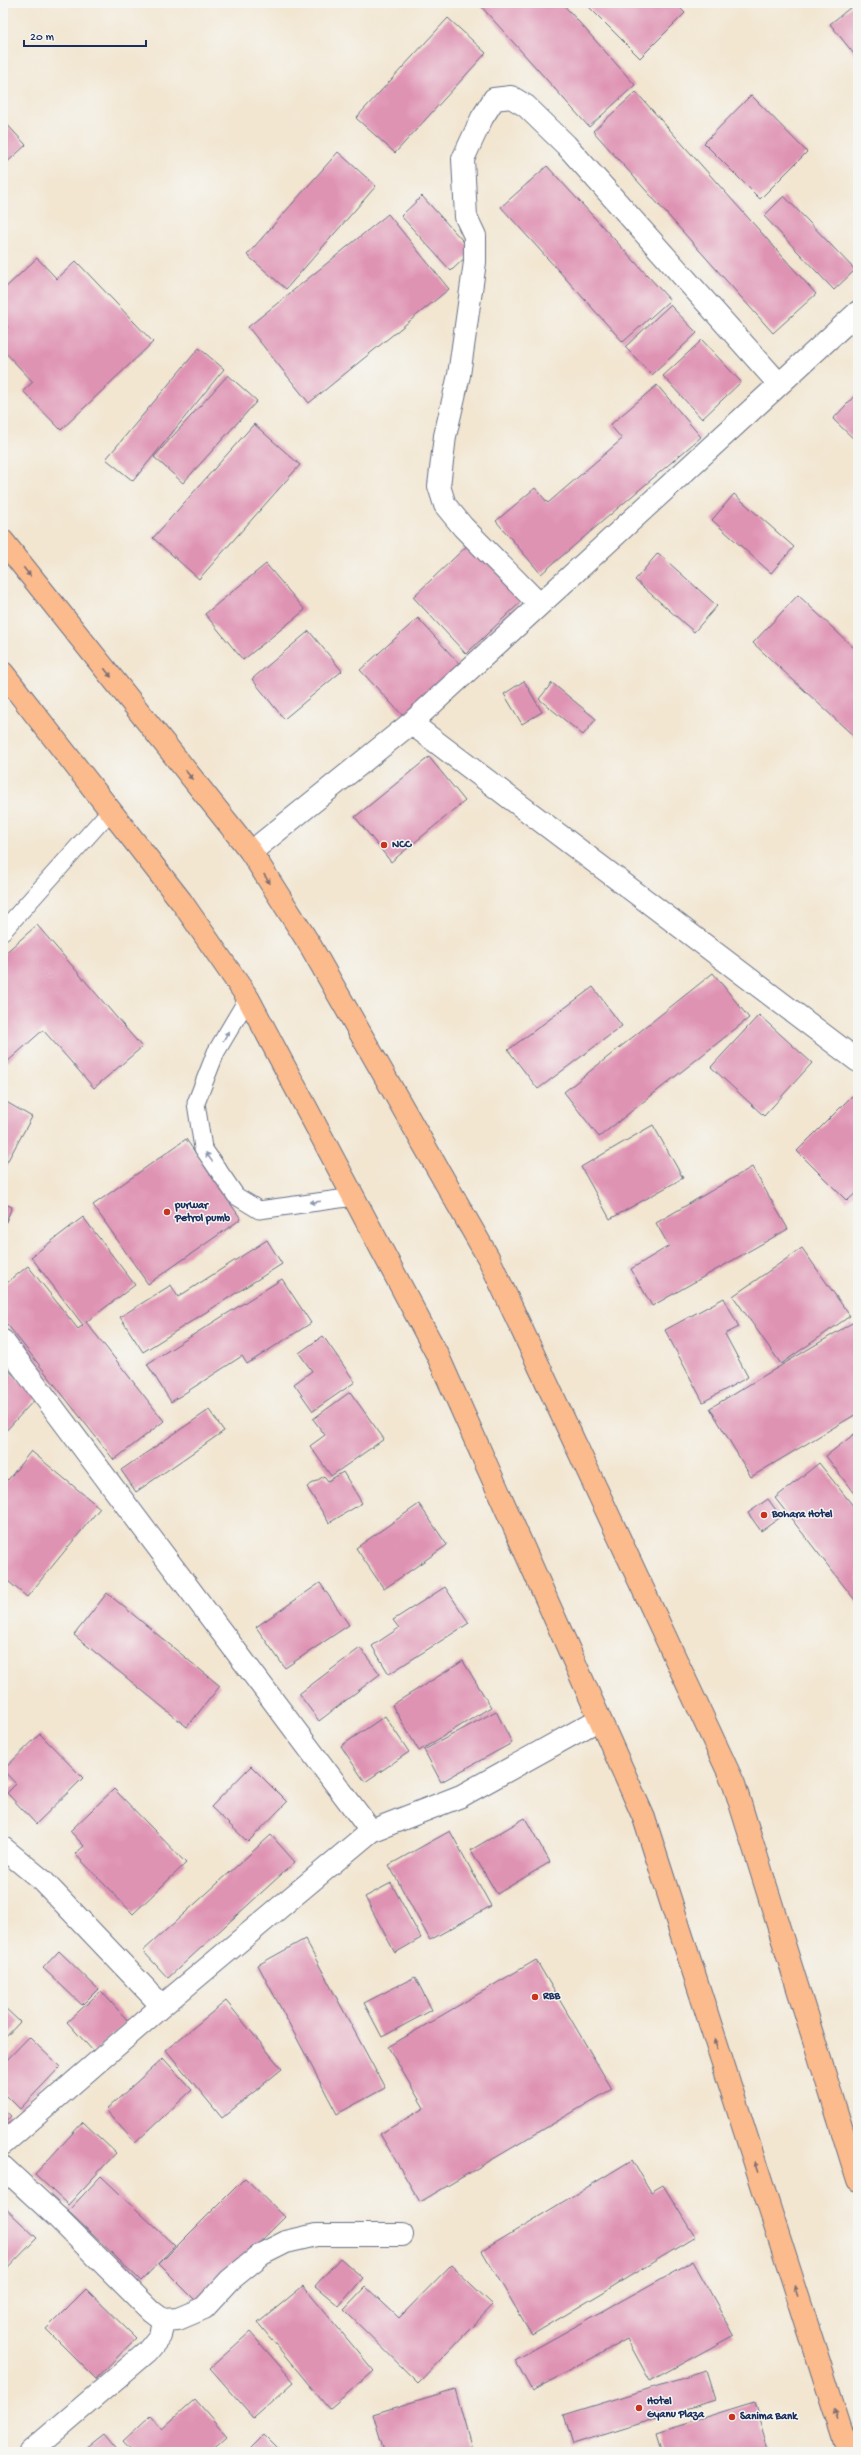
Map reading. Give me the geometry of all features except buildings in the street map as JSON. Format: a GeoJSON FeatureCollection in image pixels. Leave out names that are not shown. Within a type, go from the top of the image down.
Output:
{"type":"FeatureCollection","features":[{"type":"Feature","properties":{"kind":"highway"},"geometry":{"type":"LineString","coordinates":[[3,541],[250,852],[310,945],[489,1259],[734,1784],[858,2181]]}},
{"type":"Feature","properties":{"kind":"highway"},"geometry":{"type":"LineString","coordinates":[[3,673],[180,901],[248,998],[437,1354],[598,1720],[644,1818],[848,2452]]}},
{"type":"Feature","properties":{"kind":"street"},"geometry":{"type":"LineString","coordinates":[[539,604],[463,527],[445,505],[439,486],[445,436],[459,375],[475,262],[475,236],[466,217],[463,160],[482,118],[494,99],[511,97],[526,106],[566,145],[779,384]]}},
{"type":"Feature","properties":{"kind":"street"},"geometry":{"type":"LineString","coordinates":[[250,852],[411,723],[858,312]]}},
{"type":"Feature","properties":{"kind":"street"},"geometry":{"type":"LineString","coordinates":[[411,723],[858,1061]]}},
{"type":"Feature","properties":{"kind":"street"},"geometry":{"type":"LineString","coordinates":[[3,1341],[371,1831]]}},
{"type":"Feature","properties":{"kind":"street"},"geometry":{"type":"LineString","coordinates":[[3,2144],[162,2006],[371,1831],[461,1796],[598,1720]]}},
{"type":"Feature","properties":{"kind":"street"},"geometry":{"type":"LineString","coordinates":[[3,1848],[43,1881],[162,2006]]}},
{"type":"Feature","properties":{"kind":"street"},"geometry":{"type":"LineString","coordinates":[[3,2167],[57,2217],[151,2311],[163,2320],[178,2319],[204,2308],[230,2280],[262,2254],[286,2242],[316,2235],[402,2235]]}},
{"type":"Feature","properties":{"kind":"street"},"geometry":{"type":"LineString","coordinates":[[30,2452],[147,2352],[160,2336],[163,2320]]}},
{"type":"Feature","properties":{"kind":"lane"},"geometry":{"type":"LineString","coordinates":[[3,931],[110,810]]}},
{"type":"Feature","properties":{"kind":"lane"},"geometry":{"type":"LineString","coordinates":[[248,998],[216,1052],[196,1103],[203,1148],[236,1196],[259,1210],[354,1197]]}},
{"type":"Feature","properties":{"kind":"place","name":"NCC"},"geometry":{"type":"Point","coordinates":[384,845]}},
{"type":"Feature","properties":{"kind":"place","name":"purwar Petrol pumb"},"geometry":{"type":"Point","coordinates":[167,1212]}},
{"type":"Feature","properties":{"kind":"place","name":"Bohara Hotel"},"geometry":{"type":"Point","coordinates":[764,1515]}},
{"type":"Feature","properties":{"kind":"place","name":"RBB"},"geometry":{"type":"Point","coordinates":[535,1997]}},
{"type":"Feature","properties":{"kind":"place","name":"Hotel Gyanu Plaza"},"geometry":{"type":"Point","coordinates":[639,2408]}},
{"type":"Feature","properties":{"kind":"place","name":"Sanima Bank"},"geometry":{"type":"Point","coordinates":[732,2417]}}]}
